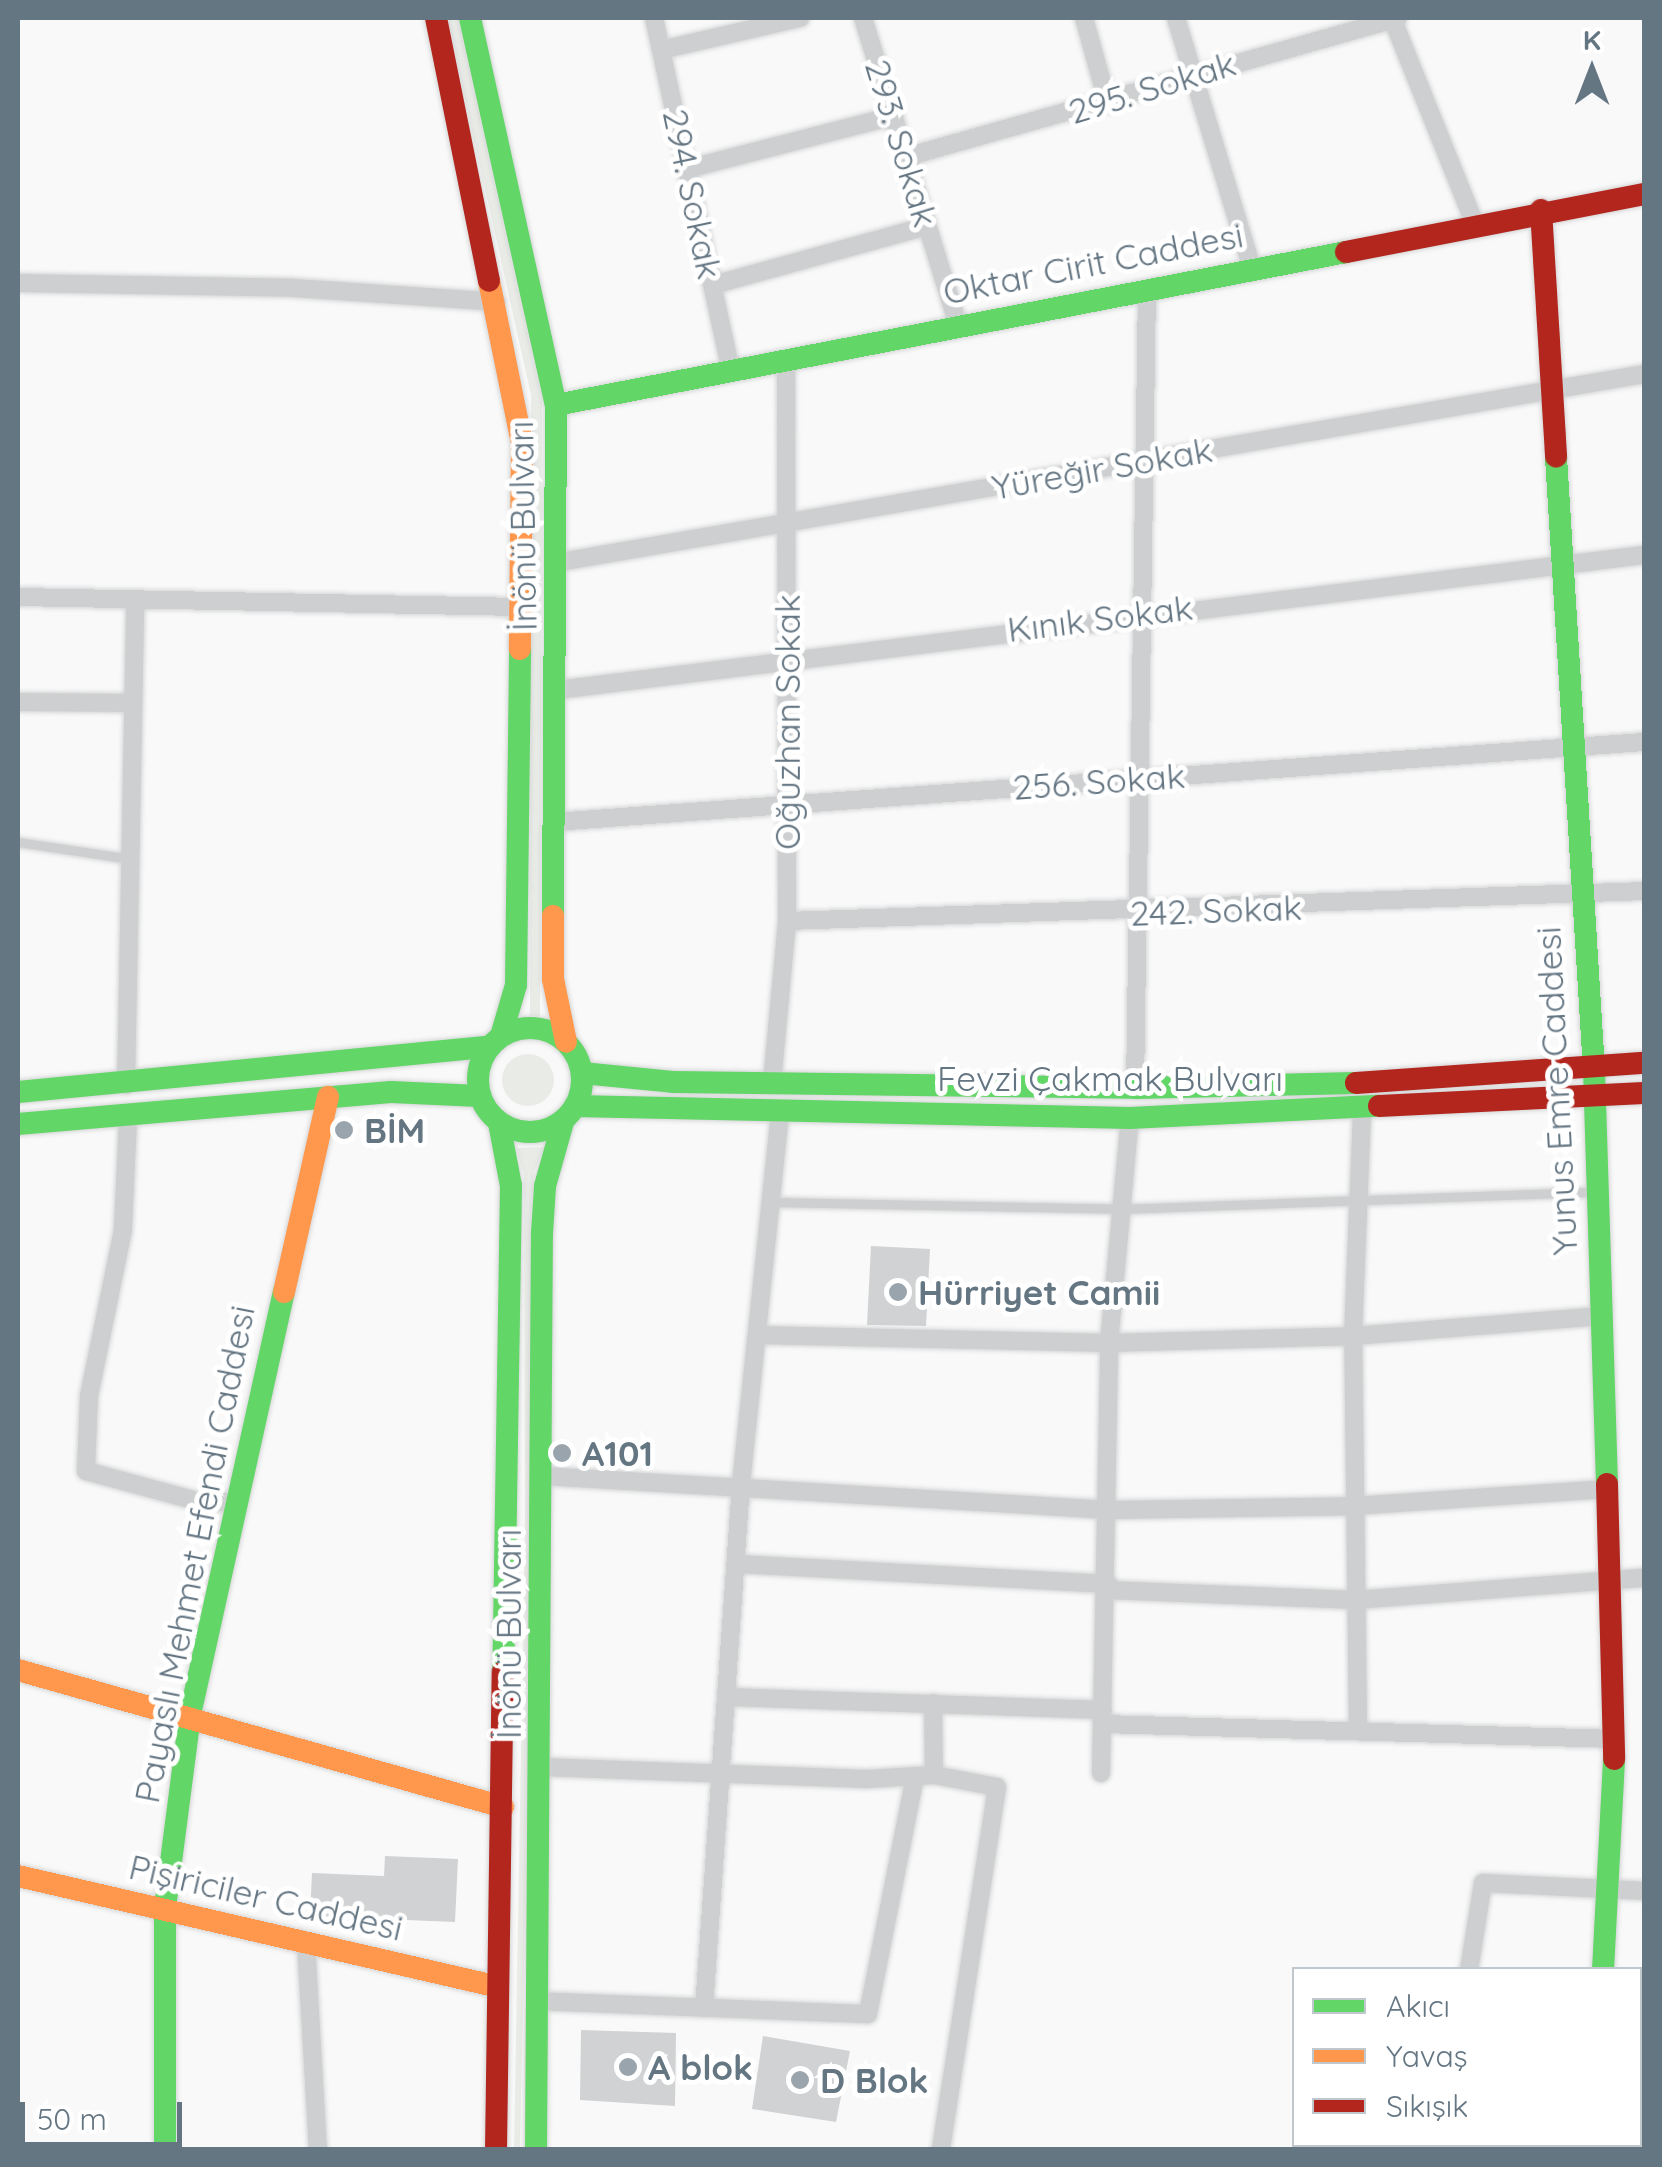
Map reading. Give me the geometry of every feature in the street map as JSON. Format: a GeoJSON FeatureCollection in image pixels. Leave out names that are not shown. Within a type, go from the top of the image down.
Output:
{"type":"FeatureCollection","features":[{"type":"Feature","properties":{"kind":"street","name":"İnönü Bulvarı"},"geometry":{"type":"LineString","coordinates":[[436,18],[497,302],[522,443],[516,984],[495,1042]]}},
{"type":"Feature","properties":{"kind":"street","name":"İnönü Bulvarı"},"geometry":{"type":"LineString","coordinates":[[470,18],[556,405],[560,562],[553,979],[566,1042]]}},
{"type":"Feature","properties":{"kind":"street","name":"294. Sokak"},"geometry":{"type":"LineString","coordinates":[[654,18],[732,370]]}},
{"type":"Feature","properties":{"kind":"street"},"geometry":{"type":"LineString","coordinates":[[661,50],[800,18]]}},
{"type":"Feature","properties":{"kind":"street","name":"293. Sokak"},"geometry":{"type":"LineString","coordinates":[[863,18],[958,325]]}},
{"type":"Feature","properties":{"kind":"street"},"geometry":{"type":"LineString","coordinates":[[1084,18],[1108,104]]}},
{"type":"Feature","properties":{"kind":"street"},"geometry":{"type":"LineString","coordinates":[[1176,18],[1252,268]]}},
{"type":"Feature","properties":{"kind":"street"},"geometry":{"type":"LineString","coordinates":[[1394,18],[1474,222]]}},
{"type":"Feature","properties":{"kind":"street","name":"295. Sokak"},"geometry":{"type":"LineString","coordinates":[[906,156],[1108,104],[1192,72],[1394,18]]}},
{"type":"Feature","properties":{"kind":"street"},"geometry":{"type":"LineString","coordinates":[[687,168],[894,116]]}},
{"type":"Feature","properties":{"kind":"street","name":"Oktar Cirit Caddesi"},"geometry":{"type":"LineString","coordinates":[[556,405],[1474,222],[1644,194]]}},
{"type":"Feature","properties":{"kind":"street","name":"Yunus Emre Caddesi"},"geometry":{"type":"LineString","coordinates":[[1542,210],[1595,1098],[1615,1739],[1603,1967]]}},
{"type":"Feature","properties":{"kind":"street"},"geometry":{"type":"LineString","coordinates":[[712,284],[928,226]]}},
{"type":"Feature","properties":{"kind":"street"},"geometry":{"type":"LineString","coordinates":[[18,284],[294,288],[497,302]]}},
{"type":"Feature","properties":{"kind":"street"},"geometry":{"type":"LineString","coordinates":[[1135,1088],[1147,290]]}},
{"type":"Feature","properties":{"kind":"street","name":"Oğuzhan Sokak"},"geometry":{"type":"LineString","coordinates":[[772,1083],[788,921],[786,360]]}},
{"type":"Feature","properties":{"kind":"street","name":"Yüreğir Sokak"},"geometry":{"type":"LineString","coordinates":[[560,562],[1644,374]]}},
{"type":"Feature","properties":{"kind":"street","name":"Kınık Sokak"},"geometry":{"type":"LineString","coordinates":[[558,690],[1142,613],[1644,555]]}},
{"type":"Feature","properties":{"kind":"street"},"geometry":{"type":"LineString","coordinates":[[18,597],[520,606]]}},
{"type":"Feature","properties":{"kind":"street"},"geometry":{"type":"LineString","coordinates":[[126,1085],[135,600]]}},
{"type":"Feature","properties":{"kind":"street"},"geometry":{"type":"LineString","coordinates":[[18,702],[133,703]]}},
{"type":"Feature","properties":{"kind":"street","name":"256. Sokak"},"geometry":{"type":"LineString","coordinates":[[554,822],[788,802],[1574,751],[1644,742]]}},
{"type":"Feature","properties":{"kind":"street","name":"242. Sokak"},"geometry":{"type":"LineString","coordinates":[[788,921],[1139,914],[1581,897],[1644,891]]}},
{"type":"Feature","properties":{"kind":"street"},"geometry":{"type":"LineString","coordinates":[[18,1092],[126,1085],[495,1042],[534,1028],[566,1042],[582,1073],[569,1114],[532,1133],[499,1123]]}},
{"type":"Feature","properties":{"kind":"street"},"geometry":{"type":"LineString","coordinates":[[495,1042],[477,1079],[479,1096],[499,1123],[511,1186],[496,2150]]}},
{"type":"Feature","properties":{"kind":"street","name":"Fevzi Çakmak Bulvarı"},"geometry":{"type":"LineString","coordinates":[[582,1073],[772,1083],[1135,1088],[1594,1070],[1644,1064]]}},
{"type":"Feature","properties":{"kind":"street"},"geometry":{"type":"LineString","coordinates":[[18,1124],[128,1118],[414,1091],[479,1096]]}},
{"type":"Feature","properties":{"kind":"street","name":"Fevzi Çakmak Bulvarı"},"geometry":{"type":"LineString","coordinates":[[569,1114],[780,1112],[1130,1118],[1362,1110],[1644,1093]]}},
{"type":"Feature","properties":{"kind":"street","name":"Payaslı Mehmet Efendi Caddesi"},"geometry":{"type":"LineString","coordinates":[[165,2150],[164,1908],[190,1716],[328,1097]]}},
{"type":"Feature","properties":{"kind":"street"},"geometry":{"type":"LineString","coordinates":[[1358,1728],[1353,1336],[1362,1110]]}},
{"type":"Feature","properties":{"kind":"street"},"geometry":{"type":"LineString","coordinates":[[704,2008],[725,1772],[741,1484],[780,1112]]}},
{"type":"Feature","properties":{"kind":"street","name":"İnönü Bulvarı"},"geometry":{"type":"LineString","coordinates":[[536,2150],[542,1767],[542,1233],[545,1186],[569,1114]]}},
{"type":"Feature","properties":{"kind":"street"},"geometry":{"type":"LineString","coordinates":[[128,1118],[123,1230],[90,1395],[86,1471],[200,1502],[238,1502]]}},
{"type":"Feature","properties":{"kind":"street"},"geometry":{"type":"LineString","coordinates":[[1101,1773],[1110,1510],[1109,1342],[1130,1118]]}},
{"type":"Feature","properties":{"kind":"street"},"geometry":{"type":"LineString","coordinates":[[758,1335],[1109,1342],[1353,1336],[1602,1316]]}},
{"type":"Feature","properties":{"kind":"street"},"geometry":{"type":"LineString","coordinates":[[543,1476],[741,1484],[1110,1510],[1353,1506],[1607,1490]]}},
{"type":"Feature","properties":{"kind":"street"},"geometry":{"type":"LineString","coordinates":[[737,1564],[1355,1600],[1644,1578]]}},
{"type":"Feature","properties":{"kind":"street"},"geometry":{"type":"LineString","coordinates":[[18,1670],[503,1807]]}},
{"type":"Feature","properties":{"kind":"street"},"geometry":{"type":"LineString","coordinates":[[730,1698],[933,1703],[1102,1717],[1615,1739]]}},
{"type":"Feature","properties":{"kind":"street"},"geometry":{"type":"LineString","coordinates":[[538,2001],[868,2014],[925,1776],[933,1703]]}},
{"type":"Feature","properties":{"kind":"street"},"geometry":{"type":"LineString","coordinates":[[542,1767],[925,1776],[998,1787],[941,2150]]}},
{"type":"Feature","properties":{"kind":"street","name":"Pişiriciler Caddesi"},"geometry":{"type":"LineString","coordinates":[[18,1876],[498,1987]]}},
{"type":"Feature","properties":{"kind":"street"},"geometry":{"type":"LineString","coordinates":[[1470,1967],[1484,1883],[1644,1891]]}},
{"type":"Feature","properties":{"kind":"street"},"geometry":{"type":"LineString","coordinates":[[306,1943],[318,2150]]}},
{"type":"Feature","properties":{"kind":"street"},"geometry":{"type":"LineString","coordinates":[[1451,2147],[1481,2150]]}},
{"type":"Feature","properties":{"kind":"lane"},"geometry":{"type":"LineString","coordinates":[[18,842],[130,859]]}},
{"type":"Feature","properties":{"kind":"lane"},"geometry":{"type":"LineString","coordinates":[[772,1202],[1121,1210],[1598,1192]]}},
{"type":"Feature","properties":{"kind":"shaded area"},"geometry":{"type":"Polygon","coordinates":[[[447,18],[458,18],[542,399],[540,1016],[530,1016],[531,395],[447,18]]]}},
{"type":"Feature","properties":{"kind":"shaded area"},"geometry":{"type":"Polygon","coordinates":[[[528,1054],[546,1062],[554,1080],[546,1098],[528,1106],[510,1098],[502,1080],[510,1062],[528,1054]]]}},
{"type":"Feature","properties":{"kind":"shaded area"},"geometry":{"type":"Polygon","coordinates":[[[544,1147],[534,1172],[530,1233],[529,1725],[520,2149],[514,2150],[525,1521],[524,1175],[516,1148],[544,1147]]]}},
{"type":"Feature","properties":{"kind":"building","name":"Hürriyet Camii"},"geometry":{"type":"Polygon","coordinates":[[[871,1246],[930,1249],[926,1326],[867,1325],[871,1246]]]}},
{"type":"Feature","properties":{"kind":"building"},"geometry":{"type":"Polygon","coordinates":[[[385,1856],[458,1859],[455,1922],[310,1916],[312,1873],[384,1876],[385,1856]]]}},
{"type":"Feature","properties":{"kind":"building","name":"A blok"},"geometry":{"type":"Polygon","coordinates":[[[581,2030],[676,2033],[675,2106],[580,2100],[581,2030]]]}},
{"type":"Feature","properties":{"kind":"building","name":"D Blok"},"geometry":{"type":"Polygon","coordinates":[[[763,2036],[850,2051],[836,2122],[752,2109],[763,2036]]]}},
{"type":"Feature","properties":{"kind":"traffic: fast"},"geometry":{"type":"LineString","coordinates":[[470,18],[556,405],[553,916]]}},
{"type":"Feature","properties":{"kind":"traffic: fast"},"geometry":{"type":"LineString","coordinates":[[556,405],[1346,252]]}},
{"type":"Feature","properties":{"kind":"traffic: fast"},"geometry":{"type":"LineString","coordinates":[[1556,457],[1594,1070],[1607,1484]]}},
{"type":"Feature","properties":{"kind":"traffic: fast"},"geometry":{"type":"LineString","coordinates":[[501,1036],[516,985],[520,649]]}},
{"type":"Feature","properties":{"kind":"traffic: fast"},"geometry":{"type":"LineString","coordinates":[[530,1028],[550,1032],[567,1043],[578,1060],[582,1080],[578,1100],[567,1117],[550,1128],[530,1132],[510,1128],[493,1117],[482,1100],[478,1080],[482,1060],[493,1043],[510,1032],[530,1028]]}},
{"type":"Feature","properties":{"kind":"traffic: fast"},"geometry":{"type":"LineString","coordinates":[[18,1092],[488,1047]]}},
{"type":"Feature","properties":{"kind":"traffic: fast"},"geometry":{"type":"LineString","coordinates":[[582,1073],[673,1082],[1135,1088],[1356,1083]]}},
{"type":"Feature","properties":{"kind":"traffic: fast"},"geometry":{"type":"LineString","coordinates":[[18,1124],[391,1092],[479,1096]]}},
{"type":"Feature","properties":{"kind":"traffic: fast"},"geometry":{"type":"LineString","coordinates":[[575,1106],[1130,1118],[1379,1106]]}},
{"type":"Feature","properties":{"kind":"traffic: fast"},"geometry":{"type":"LineString","coordinates":[[536,2150],[542,1233],[545,1186],[563,1122]]}},
{"type":"Feature","properties":{"kind":"traffic: fast"},"geometry":{"type":"LineString","coordinates":[[499,1123],[511,1186],[503,1672]]}},
{"type":"Feature","properties":{"kind":"traffic: fast"},"geometry":{"type":"LineString","coordinates":[[165,2150],[165,1908],[190,1715],[284,1292]]}},
{"type":"Feature","properties":{"kind":"traffic: fast"},"geometry":{"type":"LineString","coordinates":[[1603,1967],[1614,1759]]}},
{"type":"Feature","properties":{"kind":"traffic: slow"},"geometry":{"type":"LineString","coordinates":[[489,281],[522,443],[520,649]]}},
{"type":"Feature","properties":{"kind":"traffic: slow"},"geometry":{"type":"LineString","coordinates":[[553,916],[553,979],[566,1042]]}},
{"type":"Feature","properties":{"kind":"traffic: slow"},"geometry":{"type":"LineString","coordinates":[[284,1292],[328,1097]]}},
{"type":"Feature","properties":{"kind":"traffic: slow"},"geometry":{"type":"LineString","coordinates":[[18,1670],[503,1807]]}},
{"type":"Feature","properties":{"kind":"traffic: slow"},"geometry":{"type":"LineString","coordinates":[[18,1876],[497,1987]]}},
{"type":"Feature","properties":{"kind":"traffic: jam"},"geometry":{"type":"LineString","coordinates":[[436,18],[489,281]]}},
{"type":"Feature","properties":{"kind":"traffic: jam"},"geometry":{"type":"LineString","coordinates":[[1346,252],[1644,194]]}},
{"type":"Feature","properties":{"kind":"traffic: jam"},"geometry":{"type":"LineString","coordinates":[[1541,210],[1556,457]]}},
{"type":"Feature","properties":{"kind":"traffic: jam"},"geometry":{"type":"LineString","coordinates":[[1356,1083],[1644,1063]]}},
{"type":"Feature","properties":{"kind":"traffic: jam"},"geometry":{"type":"LineString","coordinates":[[1379,1106],[1644,1093]]}},
{"type":"Feature","properties":{"kind":"traffic: jam"},"geometry":{"type":"LineString","coordinates":[[1607,1484],[1614,1759]]}},
{"type":"Feature","properties":{"kind":"traffic: jam"},"geometry":{"type":"LineString","coordinates":[[496,2150],[503,1672]]}},
{"type":"Feature","properties":{"kind":"place","name":"BİM"},"geometry":{"type":"Point","coordinates":[344,1130]}},
{"type":"Feature","properties":{"kind":"place","name":"Hürriyet Camii"},"geometry":{"type":"Point","coordinates":[898,1292]}},
{"type":"Feature","properties":{"kind":"place","name":"A101"},"geometry":{"type":"Point","coordinates":[562,1453]}},
{"type":"Feature","properties":{"kind":"place","name":"A blok"},"geometry":{"type":"Point","coordinates":[628,2067]}},
{"type":"Feature","properties":{"kind":"place","name":"D Blok"},"geometry":{"type":"Point","coordinates":[800,2080]}}]}
